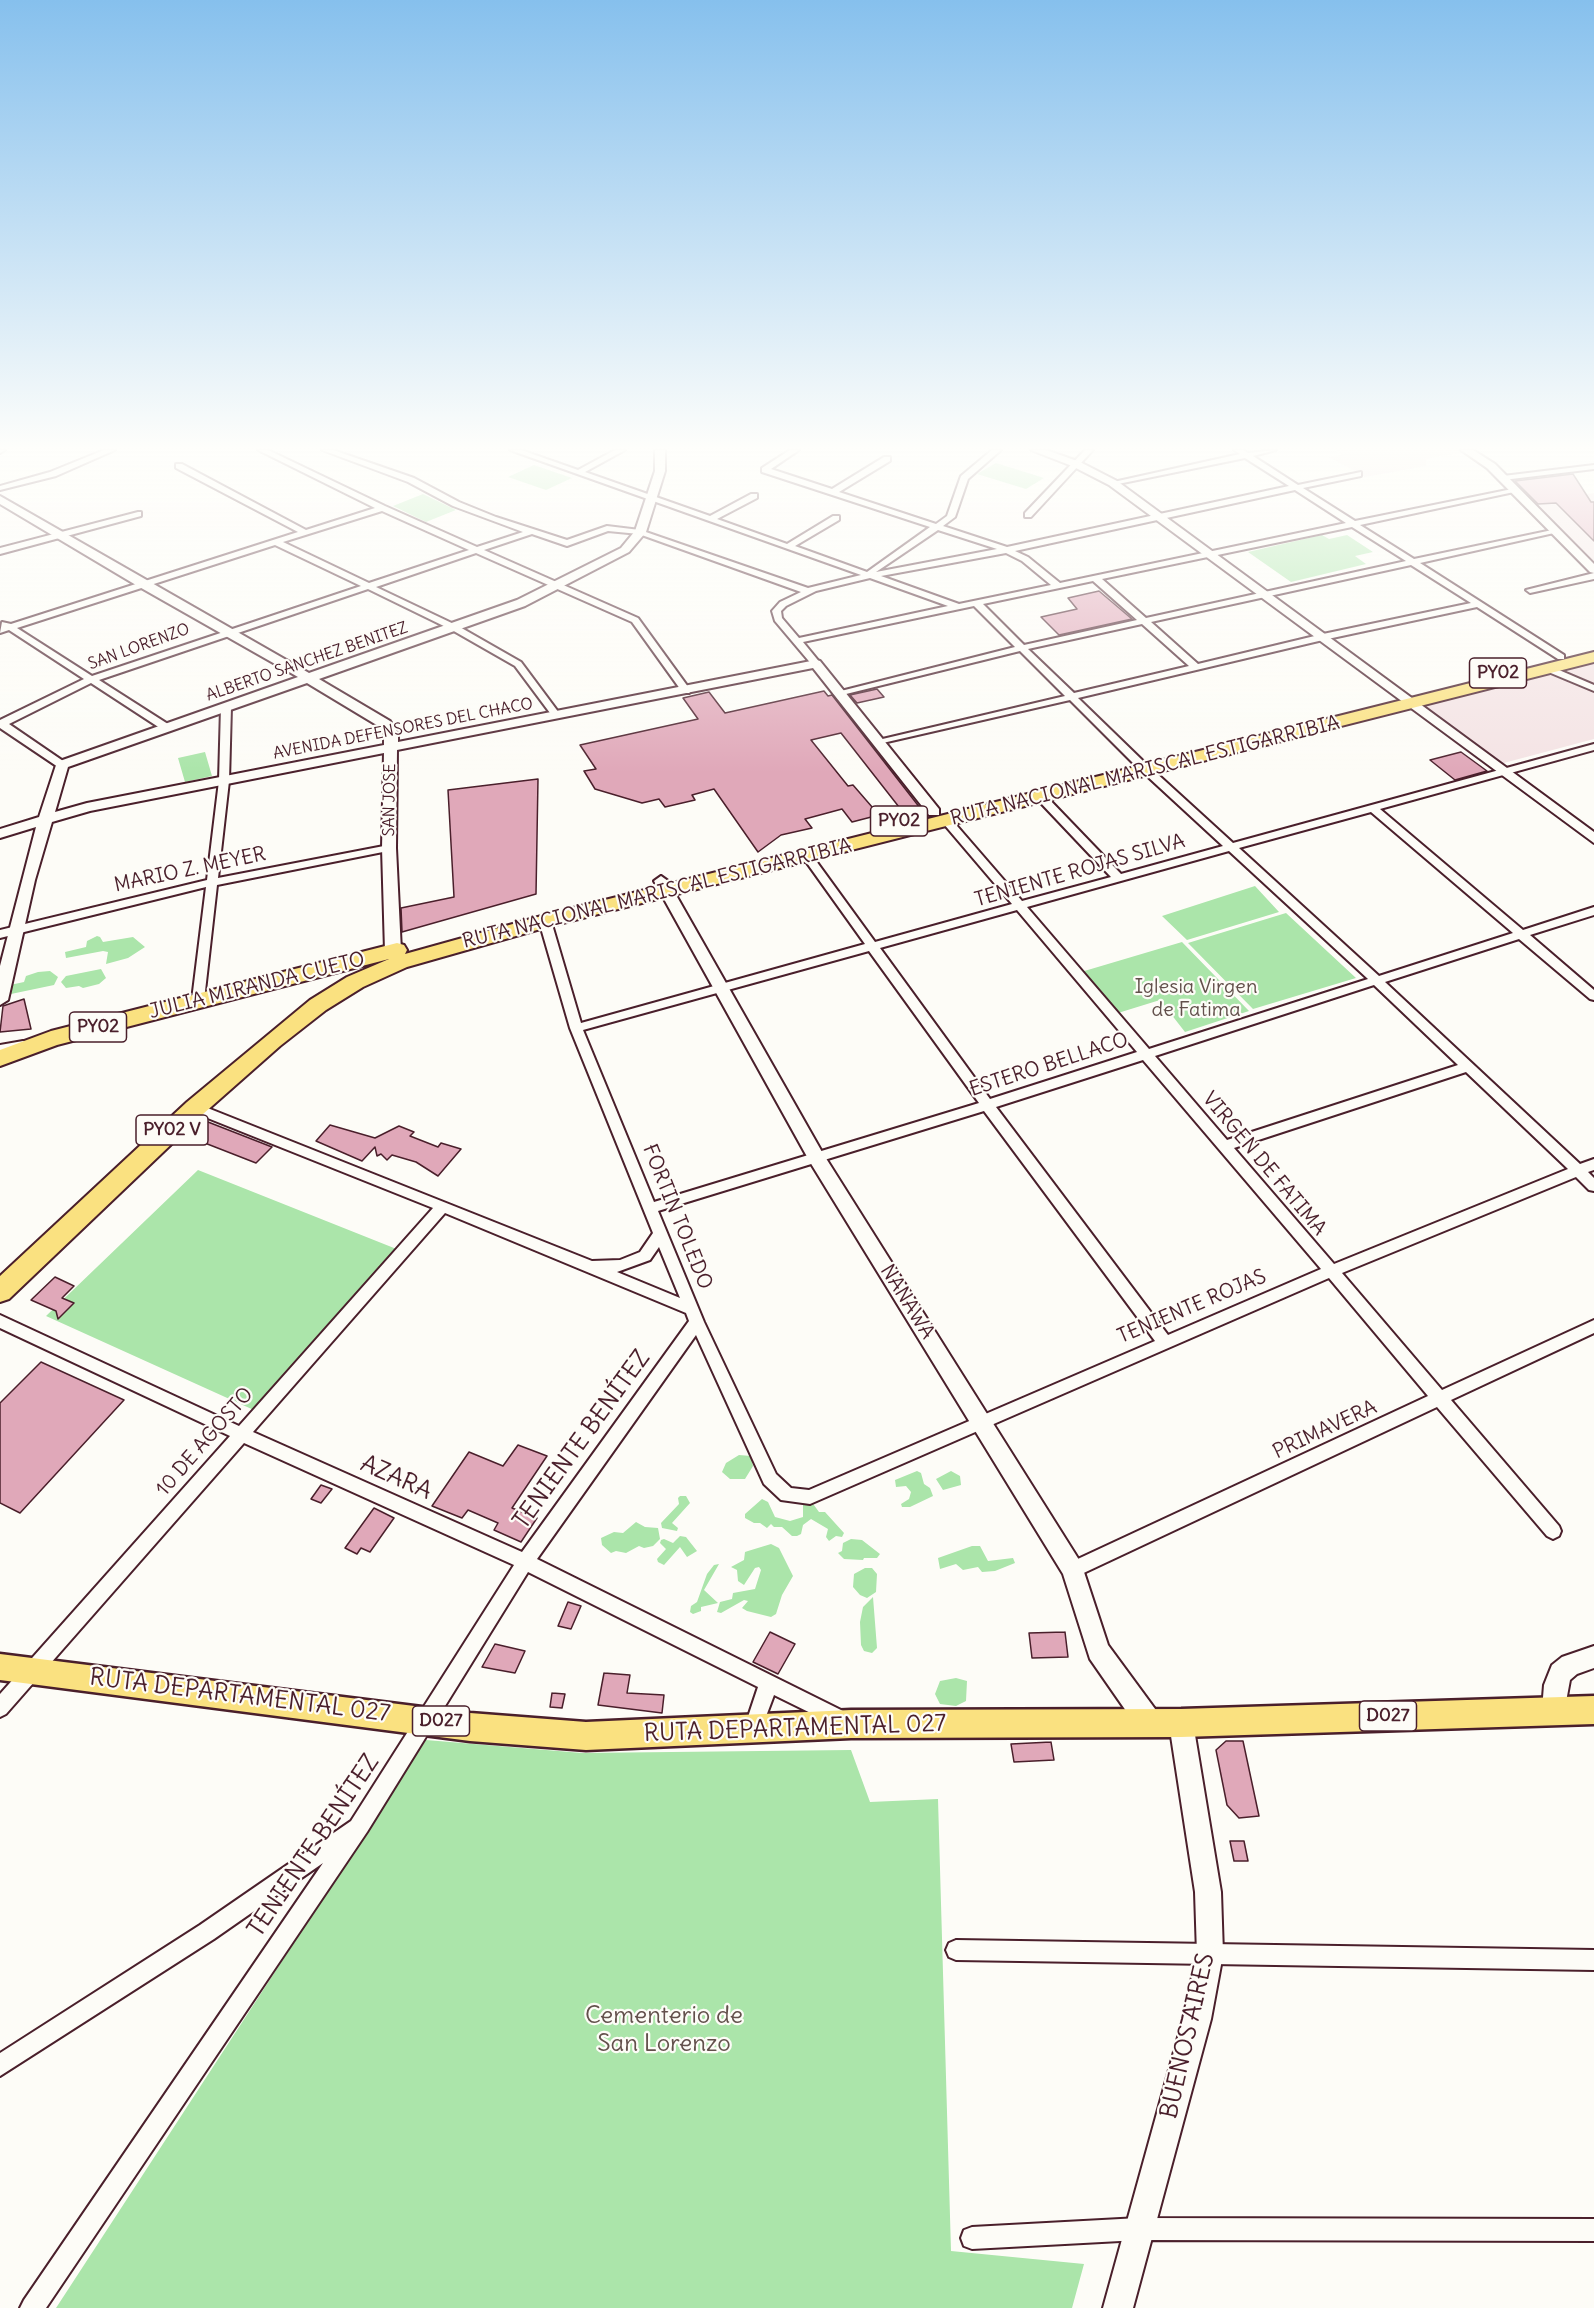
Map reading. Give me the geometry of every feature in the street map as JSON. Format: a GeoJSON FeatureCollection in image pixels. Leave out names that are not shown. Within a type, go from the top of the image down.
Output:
{"type":"FeatureCollection","features":[{"type":"Feature","properties":{"kind":"highway","name":"RUTA NACIONAL MARISCAL ESTIGARRIBIA"},"geometry":{"type":"LineString","coordinates":[[1555,663],[1594,648]]}},
{"type":"Feature","properties":{"kind":"highway","name":"RUTA NACIONAL MARISCAL ESTIGARRIBIA"},"geometry":{"type":"LineString","coordinates":[[0,1292],[195,1108],[272,1041],[318,1005],[396,957],[664,886],[1555,663],[1594,657]]}},
{"type":"Feature","properties":{"kind":"highway","name":"RUTA NACIONAL MARISCAL ESTIGARRIBIA"},"geometry":{"type":"LineString","coordinates":[[396,957],[545,921],[664,886],[807,856],[941,817],[1042,798],[1143,767]]}},
{"type":"Feature","properties":{"kind":"highway","name":"JULIA MIRANDA CUETO"},"geometry":{"type":"LineString","coordinates":[[0,1058],[51,1039],[198,1000],[337,966],[396,957]]}},
{"type":"Feature","properties":{"kind":"highway"},"geometry":{"type":"LineString","coordinates":[[337,966],[355,982]]}},
{"type":"Feature","properties":{"kind":"main road","name":"RUTA DEPARTAMENTAL 027"},"geometry":{"type":"LineString","coordinates":[[0,1667],[429,1719],[470,1726],[586,1736],[851,1724],[1181,1723],[1594,1710]]}},
{"type":"Feature","properties":{"kind":"street","name":"SAN JOSE"},"geometry":{"type":"LineString","coordinates":[[97,558],[310,679],[385,724],[392,733],[389,848],[396,957]]}},
{"type":"Feature","properties":{"kind":"street"},"geometry":{"type":"LineString","coordinates":[[5,628],[222,558]]}},
{"type":"Feature","properties":{"kind":"street"},"geometry":{"type":"LineString","coordinates":[[309,558],[455,628],[518,664],[556,715]]}},
{"type":"Feature","properties":{"kind":"street","name":"SAN LORENZO"},"geometry":{"type":"LineString","coordinates":[[0,724],[92,679],[448,558]]}},
{"type":"Feature","properties":{"kind":"street"},"geometry":{"type":"LineString","coordinates":[[494,558],[635,620],[686,690]]}},
{"type":"Feature","properties":{"kind":"street","name":"ALBERTO SANCHEZ BENITEZ"},"geometry":{"type":"LineString","coordinates":[[62,765],[455,628],[559,586],[611,558]]}},
{"type":"Feature","properties":{"kind":"street"},"geometry":{"type":"LineString","coordinates":[[713,558],[807,591]]}},
{"type":"Feature","properties":{"kind":"street"},"geometry":{"type":"LineString","coordinates":[[820,558],[959,608]]}},
{"type":"Feature","properties":{"kind":"street"},"geometry":{"type":"LineString","coordinates":[[869,576],[891,558]]}},
{"type":"Feature","properties":{"kind":"street"},"geometry":{"type":"LineString","coordinates":[[941,817],[778,619],[776,611],[783,604],[807,591],[869,576],[966,558]]}},
{"type":"Feature","properties":{"kind":"street"},"geometry":{"type":"LineString","coordinates":[[1022,558],[1058,586]]}},
{"type":"Feature","properties":{"kind":"street"},"geometry":{"type":"LineString","coordinates":[[796,640],[959,608],[1189,558]]}},
{"type":"Feature","properties":{"kind":"street"},"geometry":{"type":"LineString","coordinates":[[1216,558],[1594,839]]}},
{"type":"Feature","properties":{"kind":"street"},"geometry":{"type":"LineString","coordinates":[[1408,558],[1480,604],[1555,663],[1594,688]]}},
{"type":"Feature","properties":{"kind":"street"},"geometry":{"type":"LineString","coordinates":[[838,693],[1022,648],[1428,558]]}},
{"type":"Feature","properties":{"kind":"street"},"geometry":{"type":"LineString","coordinates":[[1581,558],[1594,570]]}},
{"type":"Feature","properties":{"kind":"street"},"geometry":{"type":"LineString","coordinates":[[1530,590],[1594,576]]}},
{"type":"Feature","properties":{"kind":"street"},"geometry":{"type":"LineString","coordinates":[[1096,579],[1196,668]]}},
{"type":"Feature","properties":{"kind":"street"},"geometry":{"type":"LineString","coordinates":[[977,604],[1070,698],[1143,767],[1375,979],[1594,1186]]}},
{"type":"Feature","properties":{"kind":"street"},"geometry":{"type":"LineString","coordinates":[[878,743],[1323,637],[1480,604]]}},
{"type":"Feature","properties":{"kind":"street"},"geometry":{"type":"LineString","coordinates":[[0,620],[5,628],[92,679],[167,728]]}},
{"type":"Feature","properties":{"kind":"street","name":"AVENIDA DEFENSORES DEL CHACO"},"geometry":{"type":"LineString","coordinates":[[0,834],[45,818],[87,807],[816,664]]}},
{"type":"Feature","properties":{"kind":"street"},"geometry":{"type":"LineString","coordinates":[[198,1000],[210,883],[224,781],[226,707]]}},
{"type":"Feature","properties":{"kind":"street"},"geometry":{"type":"LineString","coordinates":[[0,724],[62,765],[45,818],[0,1000]]}},
{"type":"Feature","properties":{"kind":"street","name":"TENIENTE ROJAS SILVA"},"geometry":{"type":"LineString","coordinates":[[576,1028],[1018,908],[1371,807],[1594,747]]}},
{"type":"Feature","properties":{"kind":"street"},"geometry":{"type":"LineString","coordinates":[[1042,798],[1119,879]]}},
{"type":"Feature","properties":{"kind":"street"},"geometry":{"type":"LineString","coordinates":[[1371,807],[1594,996]]}},
{"type":"Feature","properties":{"kind":"street","name":"VIRGEN DE FATIMA"},"geometry":{"type":"LineString","coordinates":[[941,817],[1553,1531]]}},
{"type":"Feature","properties":{"kind":"street","name":"MARIO Z. MEYER"},"geometry":{"type":"LineString","coordinates":[[0,934],[16,928],[210,883],[389,848]]}},
{"type":"Feature","properties":{"kind":"street"},"geometry":{"type":"LineString","coordinates":[[807,856],[987,1105],[1165,1342]]}},
{"type":"Feature","properties":{"kind":"street","name":"NANAWA"},"geometry":{"type":"LineString","coordinates":[[664,886],[816,1157],[1073,1570],[1098,1651],[1149,1722]]}},
{"type":"Feature","properties":{"kind":"street","name":"ESTERO BELLACO"},"geometry":{"type":"LineString","coordinates":[[651,1208],[987,1105],[1375,979],[1594,912]]}},
{"type":"Feature","properties":{"kind":"street","name":"FORTIN TOLEDO"},"geometry":{"type":"LineString","coordinates":[[545,921],[576,1028],[694,1316],[770,1479],[787,1495],[810,1497]]}},
{"type":"Feature","properties":{"kind":"street","name":"JULIA MIRANDA CUETO"},"geometry":{"type":"LineString","coordinates":[[0,1049],[51,1039]]}},
{"type":"Feature","properties":{"kind":"street"},"geometry":{"type":"LineString","coordinates":[[1224,1146],[1467,1067]]}},
{"type":"Feature","properties":{"kind":"street"},"geometry":{"type":"LineString","coordinates":[[195,1108],[588,1266],[694,1316]]}},
{"type":"Feature","properties":{"kind":"street","name":"TENIENTE ROJAS"},"geometry":{"type":"LineString","coordinates":[[810,1497],[1329,1272],[1594,1164]]}},
{"type":"Feature","properties":{"kind":"street","name":"10 DE AGOSTO"},"geometry":{"type":"LineString","coordinates":[[0,1708],[443,1206]]}},
{"type":"Feature","properties":{"kind":"street"},"geometry":{"type":"LineString","coordinates":[[588,1266],[621,1266],[645,1257],[660,1234]]}},
{"type":"Feature","properties":{"kind":"street","name":"TENIENTE BENÍTEZ"},"geometry":{"type":"LineString","coordinates":[[32,2308],[360,1825],[429,1719],[525,1562],[694,1316]]}},
{"type":"Feature","properties":{"kind":"street","name":"AZARA"},"geometry":{"type":"LineString","coordinates":[[0,1321],[241,1434],[525,1562],[768,1685],[851,1724]]}},
{"type":"Feature","properties":{"kind":"street","name":"PRIMAVERA"},"geometry":{"type":"LineString","coordinates":[[1073,1570],[1594,1326]]}},
{"type":"Feature","properties":{"kind":"street"},"geometry":{"type":"LineString","coordinates":[[1554,1710],[1556,1685],[1560,1673],[1570,1665],[1594,1657]]}},
{"type":"Feature","properties":{"kind":"street"},"geometry":{"type":"LineString","coordinates":[[753,1729],[768,1685]]}},
{"type":"Feature","properties":{"kind":"street","name":"BUENOS AIRES"},"geometry":{"type":"LineString","coordinates":[[1118,2308],[1197,2019],[1210,1954],[1208,1892],[1181,1723]]}},
{"type":"Feature","properties":{"kind":"street"},"geometry":{"type":"LineString","coordinates":[[0,2065],[207,1932],[360,1825]]}},
{"type":"Feature","properties":{"kind":"street"},"geometry":{"type":"LineString","coordinates":[[956,1950],[1594,1960]]}},
{"type":"Feature","properties":{"kind":"street"},"geometry":{"type":"LineString","coordinates":[[972,2238],[1139,2229],[1594,2230]]}},
{"type":"Feature","properties":{"kind":"shaded area"},"geometry":{"type":"Polygon","coordinates":[[[1594,663],[1594,739],[1500,764],[1424,706],[1594,663]]]}},
{"type":"Feature","properties":{"kind":"green space"},"geometry":{"type":"Polygon","coordinates":[[[1256,558],[1357,558],[1366,564],[1291,582],[1256,558]]]}},
{"type":"Feature","properties":{"kind":"green space"},"geometry":{"type":"Polygon","coordinates":[[[205,752],[212,776],[185,782],[178,758],[205,752]]]}},
{"type":"Feature","properties":{"kind":"green space"},"geometry":{"type":"Polygon","coordinates":[[[1255,886],[1279,912],[1187,940],[1162,916],[1255,886]]]}},
{"type":"Feature","properties":{"kind":"green space"},"geometry":{"type":"Polygon","coordinates":[[[1286,913],[1356,978],[1253,1009],[1188,943],[1286,913]]]}},
{"type":"Feature","properties":{"kind":"green space"},"geometry":{"type":"Polygon","coordinates":[[[97,936],[103,942],[133,937],[145,947],[128,958],[106,964],[108,952],[103,951],[66,958],[65,952],[86,947],[87,941],[97,936]]]}},
{"type":"Feature","properties":{"kind":"green space","name":"Iglesia Virgen de Fatima"},"geometry":{"type":"Polygon","coordinates":[[[1182,942],[1249,1011],[1185,1032],[1160,1000],[1118,1013],[1081,972],[1182,942]]]}},
{"type":"Feature","properties":{"kind":"green space"},"geometry":{"type":"Polygon","coordinates":[[[101,969],[106,978],[99,984],[83,988],[79,986],[66,988],[61,982],[66,976],[101,969]]]}},
{"type":"Feature","properties":{"kind":"green space"},"geometry":{"type":"Polygon","coordinates":[[[50,971],[58,977],[54,985],[11,994],[10,985],[24,982],[26,976],[50,971]]]}},
{"type":"Feature","properties":{"kind":"green space"},"geometry":{"type":"Polygon","coordinates":[[[198,1170],[399,1250],[256,1411],[46,1316],[198,1170]]]}},
{"type":"Feature","properties":{"kind":"green space"},"geometry":{"type":"Polygon","coordinates":[[[739,1455],[751,1456],[753,1466],[745,1479],[730,1479],[722,1472],[726,1463],[739,1455]]]}},
{"type":"Feature","properties":{"kind":"green space"},"geometry":{"type":"Polygon","coordinates":[[[917,1471],[921,1473],[924,1484],[930,1488],[933,1496],[910,1507],[902,1507],[901,1504],[909,1499],[911,1492],[906,1486],[896,1487],[895,1480],[917,1471]]]}},
{"type":"Feature","properties":{"kind":"green space"},"geometry":{"type":"Polygon","coordinates":[[[951,1471],[960,1476],[961,1485],[943,1490],[936,1479],[951,1471]]]}},
{"type":"Feature","properties":{"kind":"green space"},"geometry":{"type":"Polygon","coordinates":[[[680,1496],[686,1496],[690,1503],[672,1523],[678,1528],[677,1531],[662,1528],[661,1523],[679,1504],[680,1496]]]}},
{"type":"Feature","properties":{"kind":"green space"},"geometry":{"type":"Polygon","coordinates":[[[762,1499],[768,1502],[775,1517],[790,1521],[803,1517],[803,1502],[811,1501],[819,1512],[825,1512],[844,1533],[842,1537],[836,1536],[829,1541],[826,1537],[828,1529],[811,1519],[803,1525],[801,1534],[792,1536],[782,1527],[774,1527],[771,1524],[767,1528],[745,1518],[745,1514],[762,1499]]]}},
{"type":"Feature","properties":{"kind":"green space"},"geometry":{"type":"Polygon","coordinates":[[[636,1522],[645,1527],[658,1528],[660,1539],[653,1546],[644,1548],[639,1546],[626,1553],[616,1551],[611,1553],[602,1545],[601,1538],[614,1532],[623,1533],[636,1522]]]}},
{"type":"Feature","properties":{"kind":"green space"},"geometry":{"type":"Polygon","coordinates":[[[680,1536],[686,1537],[697,1551],[687,1557],[680,1547],[664,1565],[658,1562],[657,1559],[666,1549],[660,1543],[661,1540],[673,1543],[680,1536]]]}},
{"type":"Feature","properties":{"kind":"green space"},"geometry":{"type":"Polygon","coordinates":[[[851,1539],[862,1540],[880,1554],[877,1558],[864,1558],[863,1560],[844,1559],[838,1553],[842,1551],[843,1543],[851,1539]]]}},
{"type":"Feature","properties":{"kind":"green space"},"geometry":{"type":"Polygon","coordinates":[[[771,1544],[779,1548],[793,1576],[782,1595],[776,1614],[771,1617],[747,1611],[742,1608],[748,1601],[744,1600],[721,1613],[717,1612],[720,1602],[732,1599],[733,1593],[755,1589],[761,1570],[759,1567],[755,1568],[744,1585],[738,1581],[737,1570],[731,1567],[744,1560],[745,1552],[771,1544]]]}},
{"type":"Feature","properties":{"kind":"green space"},"geometry":{"type":"Polygon","coordinates":[[[972,1546],[980,1546],[988,1561],[1013,1558],[1015,1563],[995,1571],[982,1572],[978,1567],[963,1570],[956,1564],[940,1569],[938,1558],[972,1546]]]}},
{"type":"Feature","properties":{"kind":"green space"},"geometry":{"type":"Polygon","coordinates":[[[719,1564],[704,1590],[718,1603],[701,1607],[701,1611],[693,1614],[690,1612],[691,1606],[697,1602],[707,1574],[714,1565],[719,1564]]]}},
{"type":"Feature","properties":{"kind":"green space"},"geometry":{"type":"Polygon","coordinates":[[[865,1568],[872,1568],[877,1574],[876,1592],[867,1598],[860,1595],[853,1587],[854,1574],[865,1568]]]}},
{"type":"Feature","properties":{"kind":"green space"},"geometry":{"type":"Polygon","coordinates":[[[873,1597],[877,1648],[872,1653],[864,1651],[861,1645],[860,1622],[863,1607],[873,1597]]]}},
{"type":"Feature","properties":{"kind":"green space"},"geometry":{"type":"Polygon","coordinates":[[[956,1678],[967,1681],[966,1701],[956,1706],[940,1704],[935,1694],[940,1681],[956,1678]]]}},
{"type":"Feature","properties":{"kind":"green space","name":"Cementerio de San Lorenzo"},"geometry":{"type":"Polygon","coordinates":[[[426,1740],[582,1753],[851,1750],[870,1802],[938,1799],[951,2251],[1084,2264],[1072,2308],[56,2308],[426,1740]]]}},
{"type":"Feature","properties":{"kind":"building"},"geometry":{"type":"Polygon","coordinates":[[[1099,591],[1132,619],[1059,635],[1041,617],[1077,609],[1068,598],[1099,591]]]}},
{"type":"Feature","properties":{"kind":"building"},"geometry":{"type":"Polygon","coordinates":[[[877,689],[884,697],[857,703],[850,695],[877,689]]]}},
{"type":"Feature","properties":{"kind":"building"},"geometry":{"type":"Polygon","coordinates":[[[824,691],[828,696],[832,695],[924,813],[906,816],[841,733],[811,740],[848,786],[853,785],[879,815],[852,822],[842,809],[805,819],[812,828],[781,835],[758,852],[714,789],[692,795],[695,800],[665,807],[659,799],[642,803],[595,789],[584,771],[596,769],[580,745],[698,719],[683,698],[709,692],[725,713],[824,691]]]}},
{"type":"Feature","properties":{"kind":"building"},"geometry":{"type":"Polygon","coordinates":[[[1461,752],[1487,771],[1455,780],[1430,760],[1461,752]]]}},
{"type":"Feature","properties":{"kind":"building"},"geometry":{"type":"Polygon","coordinates":[[[538,779],[536,894],[402,932],[401,908],[454,897],[448,790],[538,779]]]}},
{"type":"Feature","properties":{"kind":"building"},"geometry":{"type":"Polygon","coordinates":[[[24,999],[31,1029],[0,1032],[3,1006],[24,999]]]}},
{"type":"Feature","properties":{"kind":"building"},"geometry":{"type":"Polygon","coordinates":[[[208,1122],[272,1147],[256,1163],[192,1138],[208,1122]]]}},
{"type":"Feature","properties":{"kind":"building"},"geometry":{"type":"Polygon","coordinates":[[[330,1125],[375,1138],[399,1126],[414,1132],[410,1136],[438,1147],[441,1143],[461,1149],[438,1176],[416,1162],[392,1155],[387,1160],[381,1154],[377,1156],[375,1147],[362,1161],[316,1141],[330,1125]]]}},
{"type":"Feature","properties":{"kind":"building"},"geometry":{"type":"Polygon","coordinates":[[[55,1277],[74,1286],[62,1298],[74,1303],[58,1319],[56,1311],[31,1300],[55,1277]]]}},
{"type":"Feature","properties":{"kind":"building"},"geometry":{"type":"Polygon","coordinates":[[[41,1362],[124,1400],[20,1513],[0,1503],[0,1403],[41,1362]]]}},
{"type":"Feature","properties":{"kind":"building"},"geometry":{"type":"Polygon","coordinates":[[[518,1445],[547,1456],[512,1508],[537,1518],[521,1542],[494,1530],[498,1523],[468,1510],[462,1518],[432,1506],[469,1452],[503,1466],[518,1445]]]}},
{"type":"Feature","properties":{"kind":"building"},"geometry":{"type":"Polygon","coordinates":[[[321,1485],[332,1489],[321,1503],[311,1499],[321,1485]]]}},
{"type":"Feature","properties":{"kind":"building"},"geometry":{"type":"Polygon","coordinates":[[[374,1508],[394,1518],[370,1552],[361,1548],[357,1554],[345,1548],[374,1508]]]}},
{"type":"Feature","properties":{"kind":"building"},"geometry":{"type":"Polygon","coordinates":[[[568,1602],[581,1606],[571,1629],[558,1626],[568,1602]]]}},
{"type":"Feature","properties":{"kind":"building"},"geometry":{"type":"Polygon","coordinates":[[[770,1632],[795,1644],[778,1674],[753,1662],[770,1632]]]}},
{"type":"Feature","properties":{"kind":"building"},"geometry":{"type":"Polygon","coordinates":[[[1065,1632],[1068,1657],[1032,1658],[1029,1633],[1065,1632]]]}},
{"type":"Feature","properties":{"kind":"building"},"geometry":{"type":"Polygon","coordinates":[[[495,1644],[525,1651],[515,1673],[482,1667],[495,1644]]]}},
{"type":"Feature","properties":{"kind":"building"},"geometry":{"type":"Polygon","coordinates":[[[604,1673],[630,1675],[627,1693],[664,1695],[662,1713],[598,1705],[604,1673]]]}},
{"type":"Feature","properties":{"kind":"building"},"geometry":{"type":"Polygon","coordinates":[[[552,1693],[565,1694],[562,1708],[550,1707],[552,1693]]]}},
{"type":"Feature","properties":{"kind":"building"},"geometry":{"type":"Polygon","coordinates":[[[1226,1741],[1243,1741],[1259,1816],[1239,1818],[1227,1805],[1216,1750],[1226,1741]]]}},
{"type":"Feature","properties":{"kind":"building"},"geometry":{"type":"Polygon","coordinates":[[[1051,1742],[1054,1760],[1014,1762],[1011,1744],[1051,1742]]]}},
{"type":"Feature","properties":{"kind":"building"},"geometry":{"type":"Polygon","coordinates":[[[1230,1841],[1244,1841],[1248,1861],[1234,1861],[1230,1841]]]}}]}
